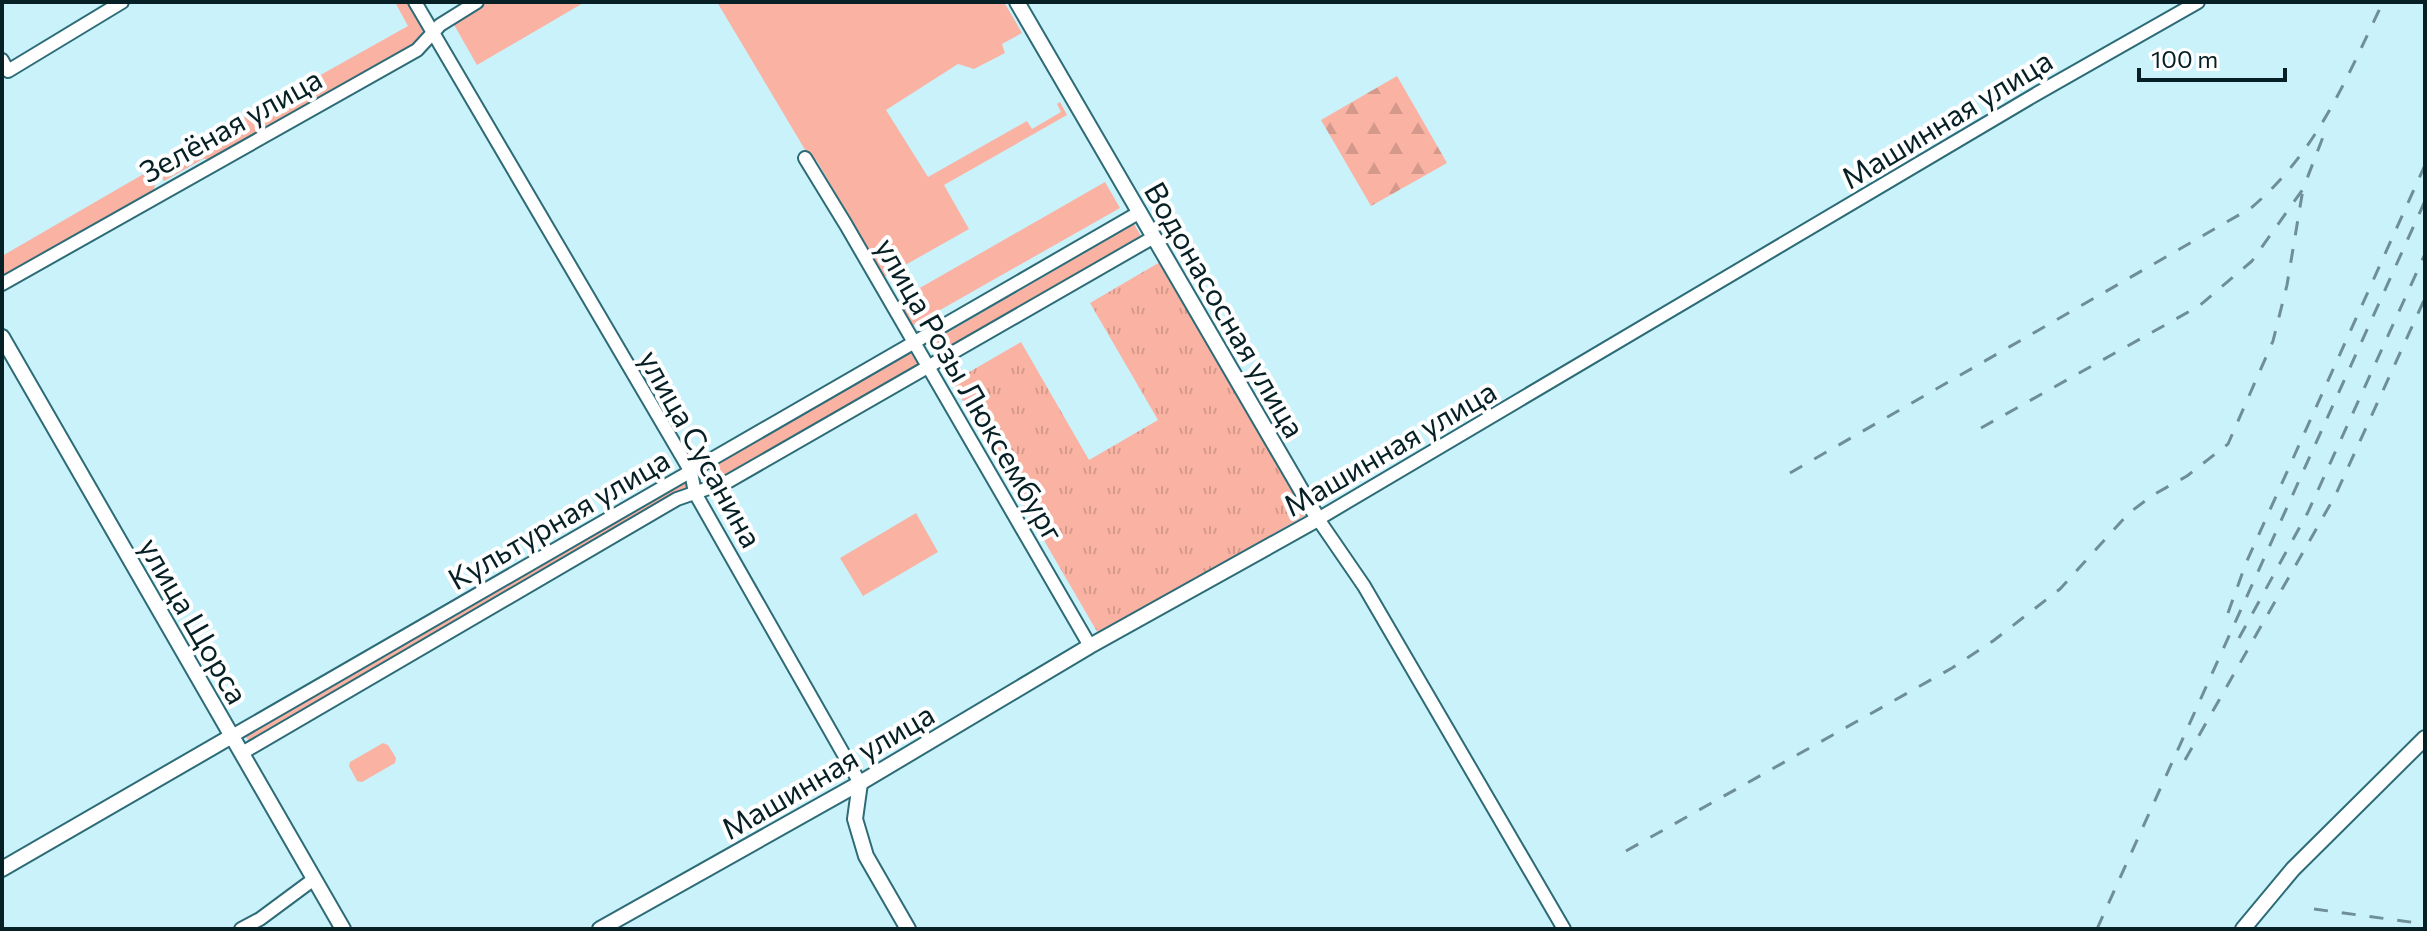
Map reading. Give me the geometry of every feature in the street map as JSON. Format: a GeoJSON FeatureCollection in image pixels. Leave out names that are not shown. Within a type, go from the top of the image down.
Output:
{"type":"FeatureCollection","features":[{"type":"Feature","properties":{"kind":"street"},"geometry":{"type":"LineString","coordinates":[[2,60],[8,71],[122,2]]}},
{"type":"Feature","properties":{"kind":"street","name":"улица Сусанина"},"geometry":{"type":"LineString","coordinates":[[415,2],[691,472],[695,493],[860,783]]}},
{"type":"Feature","properties":{"kind":"street","name":"Зелёная улица"},"geometry":{"type":"LineString","coordinates":[[2,284],[417,50],[447,20],[477,2]]}},
{"type":"Feature","properties":{"kind":"street","name":"Водонасосная улица"},"geometry":{"type":"LineString","coordinates":[[1017,2],[1318,519],[1364,586],[1564,929]]}},
{"type":"Feature","properties":{"kind":"street","name":"Машинная улица"},"geometry":{"type":"LineString","coordinates":[[600,929],[860,783],[1090,646],[1422,460],[2038,93],[2198,2]]}},
{"type":"Feature","properties":{"kind":"street","name":"улица Розы Люксембург"},"geometry":{"type":"LineString","coordinates":[[805,158],[1090,646]]}},
{"type":"Feature","properties":{"kind":"street","name":"Культурная улица"},"geometry":{"type":"LineString","coordinates":[[2,869],[1140,212]]}},
{"type":"Feature","properties":{"kind":"street","name":"Культурная улица"},"geometry":{"type":"LineString","coordinates":[[242,753],[677,499],[729,481],[1154,237]]}},
{"type":"Feature","properties":{"kind":"street","name":"улица Щорса"},"geometry":{"type":"LineString","coordinates":[[2,337],[343,929]]}},
{"type":"Feature","properties":{"kind":"street"},"geometry":{"type":"LineString","coordinates":[[2243,929],[2293,869],[2425,738]]}},
{"type":"Feature","properties":{"kind":"street"},"geometry":{"type":"LineString","coordinates":[[860,783],[855,819],[866,856],[908,929]]}},
{"type":"Feature","properties":{"kind":"street"},"geometry":{"type":"LineString","coordinates":[[241,929],[260,919],[314,879]]}},
{"type":"Feature","properties":{"kind":"green space"},"geometry":{"type":"Polygon","coordinates":[[[395,2],[408,2],[423,29],[421,41],[213,159],[203,159],[164,181],[156,167],[408,26],[395,2]]]}},
{"type":"Feature","properties":{"kind":"green space"},"geometry":{"type":"Polygon","coordinates":[[[489,2],[585,2],[477,65],[453,23],[489,2]]]}},
{"type":"Feature","properties":{"kind":"green space"},"geometry":{"type":"Polygon","coordinates":[[[717,2],[1004,2],[1022,33],[1002,44],[1005,53],[974,69],[958,64],[886,110],[928,177],[1027,121],[1032,129],[1061,112],[1057,104],[1060,102],[1067,115],[944,185],[969,229],[884,277],[817,161],[810,158],[717,2]]]}},
{"type":"Feature","properties":{"kind":"green space"},"geometry":{"type":"Polygon","coordinates":[[[1397,76],[1447,163],[1371,206],[1321,120],[1397,76]]]}},
{"type":"Feature","properties":{"kind":"green space"},"geometry":{"type":"Polygon","coordinates":[[[147,172],[155,186],[152,193],[2,278],[2,256],[147,172]]]}},
{"type":"Feature","properties":{"kind":"green space"},"geometry":{"type":"Polygon","coordinates":[[[1105,182],[1120,208],[912,326],[897,301],[1105,182]]]}},
{"type":"Feature","properties":{"kind":"green space"},"geometry":{"type":"Polygon","coordinates":[[[1134,224],[1141,236],[935,355],[928,344],[1134,224]]]}},
{"type":"Feature","properties":{"kind":"green space"},"geometry":{"type":"Polygon","coordinates":[[[1160,262],[1306,515],[1099,635],[952,382],[1021,342],[1089,460],[1158,420],[1090,303],[1160,262]]]}},
{"type":"Feature","properties":{"kind":"green space"},"geometry":{"type":"Polygon","coordinates":[[[911,353],[918,365],[719,478],[712,466],[911,353]]]}},
{"type":"Feature","properties":{"kind":"green space"},"geometry":{"type":"Polygon","coordinates":[[[687,480],[687,489],[249,741],[244,734],[687,480]]]}},
{"type":"Feature","properties":{"kind":"green space"},"geometry":{"type":"Polygon","coordinates":[[[916,513],[938,552],[863,596],[840,558],[916,513]]]}},
{"type":"Feature","properties":{"kind":"green space"},"geometry":{"type":"Polygon","coordinates":[[[383,743],[388,745],[396,758],[395,763],[362,782],[357,781],[350,762],[383,743]]]}},
{"type":"Feature","properties":{"kind":"railway"},"geometry":{"type":"LineString","coordinates":[[1790,473],[2251,208],[2295,163],[2312,138],[2343,86],[2383,2]]}},
{"type":"Feature","properties":{"kind":"railway"},"geometry":{"type":"LineString","coordinates":[[1981,428],[2199,306],[2252,261],[2303,189],[2323,137]]}},
{"type":"Feature","properties":{"kind":"railway"},"geometry":{"type":"LineString","coordinates":[[2228,613],[2246,563],[2425,165]]}},
{"type":"Feature","properties":{"kind":"railway"},"geometry":{"type":"LineString","coordinates":[[1626,851],[1952,668],[1993,641],[2060,589],[2129,513],[2187,476],[2228,444],[2273,341],[2287,285],[2303,189]]}},
{"type":"Feature","properties":{"kind":"railway"},"geometry":{"type":"LineString","coordinates":[[2097,929],[2425,201]]}},
{"type":"Feature","properties":{"kind":"railway"},"geometry":{"type":"LineString","coordinates":[[2239,638],[2308,512],[2425,254]]}},
{"type":"Feature","properties":{"kind":"railway"},"geometry":{"type":"LineString","coordinates":[[2185,760],[2335,496],[2425,298]]}},
{"type":"Feature","properties":{"kind":"railway"},"geometry":{"type":"LineString","coordinates":[[2314,909],[2425,924]]}}]}
